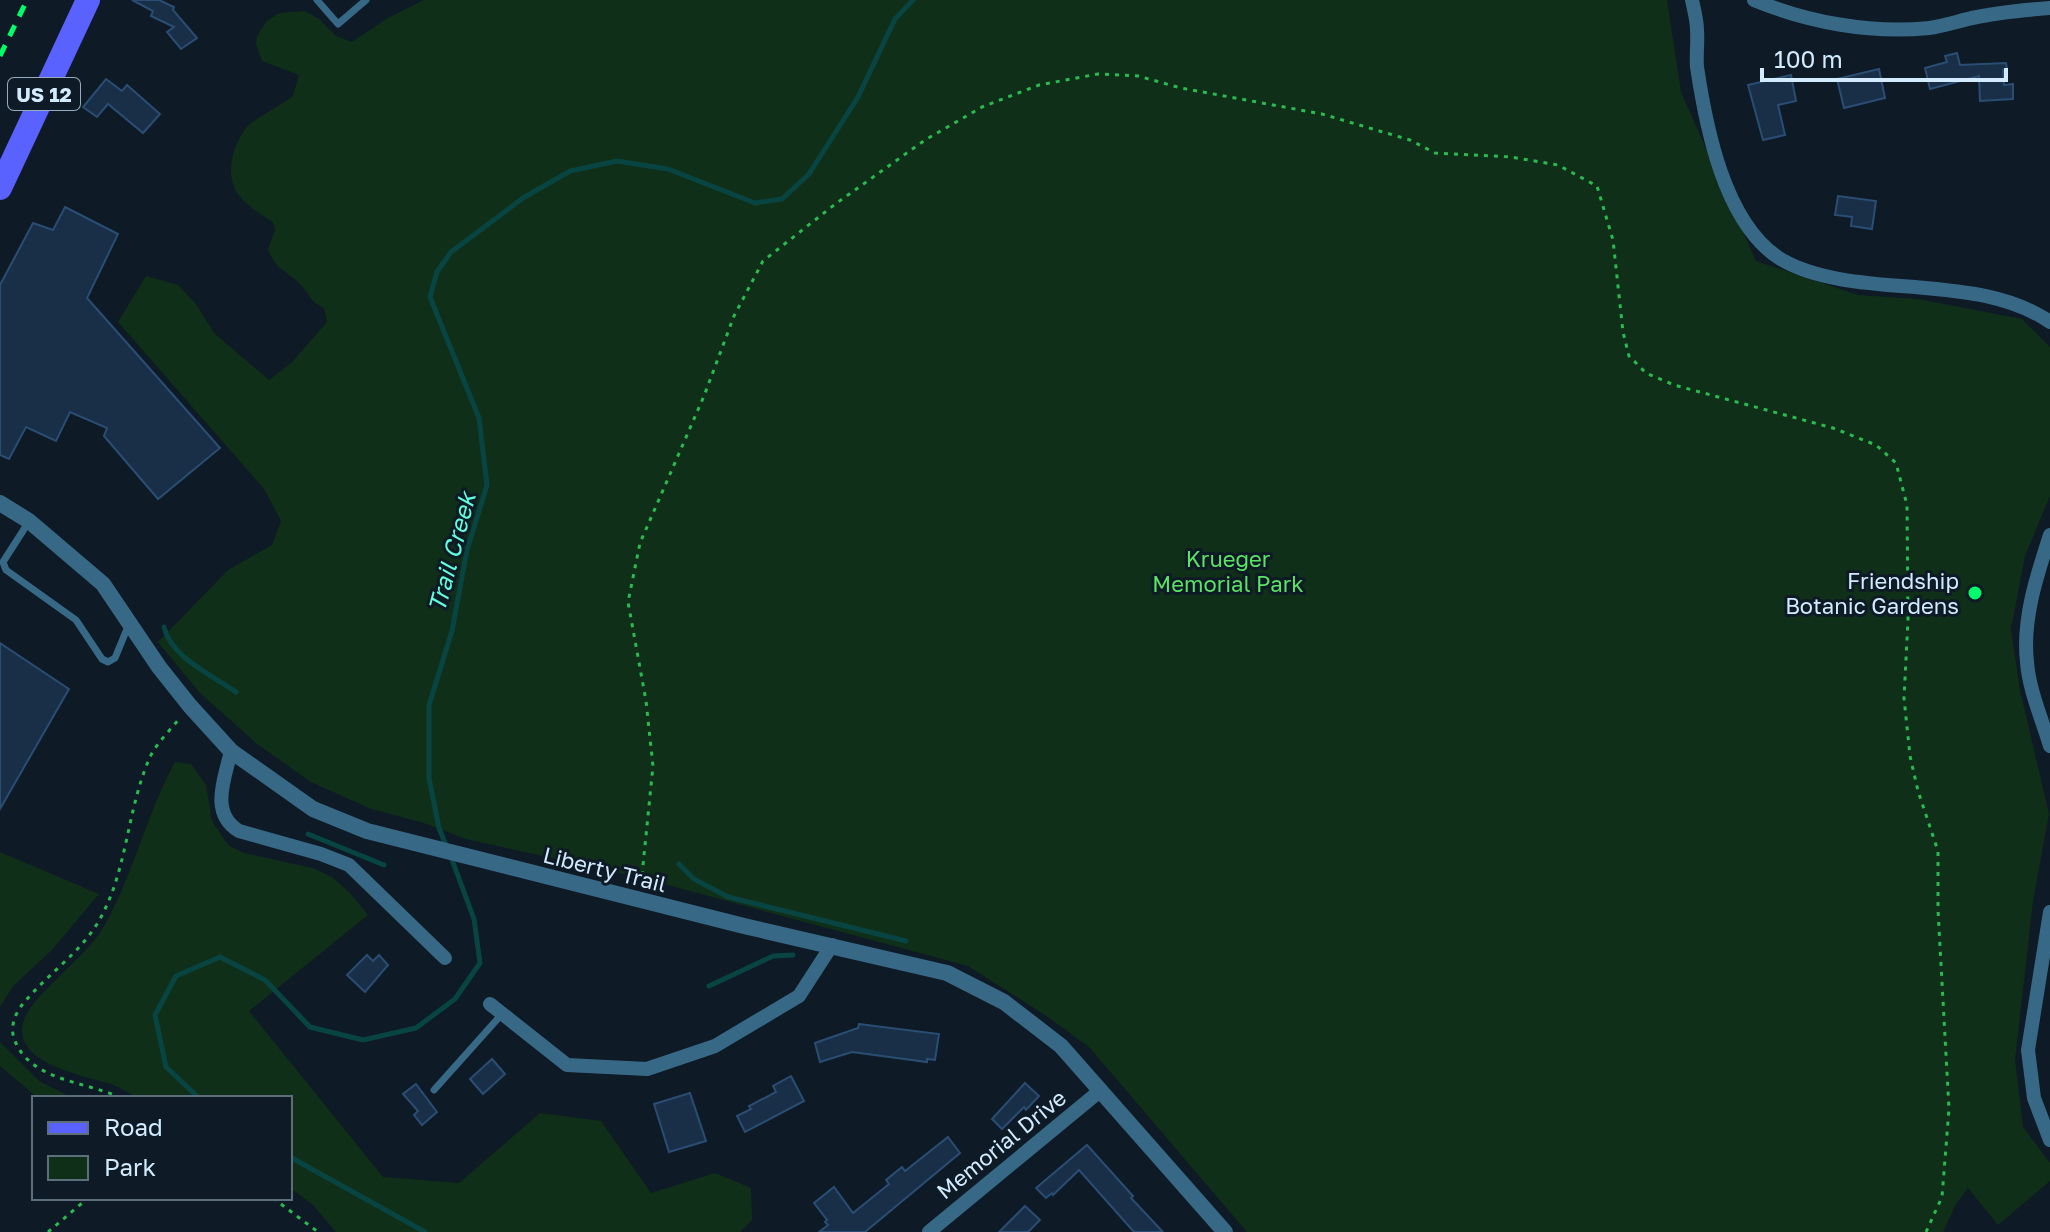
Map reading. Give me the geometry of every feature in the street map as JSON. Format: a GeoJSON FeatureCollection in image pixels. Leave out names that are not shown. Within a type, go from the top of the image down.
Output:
{"type":"FeatureCollection","features":[{"type":"Feature","properties":{"kind":"main road","name":"US 12"},"geometry":{"type":"LineString","coordinates":[[0,188],[88,0]]}},
{"type":"Feature","properties":{"kind":"street"},"geometry":{"type":"LineString","coordinates":[[1692,0],[1697,29],[1696,58],[1711,139],[1736,209],[1763,245],[1781,260],[1825,276],[1854,282],[1969,292],[2004,301],[2050,322]]}},
{"type":"Feature","properties":{"kind":"street"},"geometry":{"type":"LineString","coordinates":[[1754,0],[1787,14],[1894,29],[1930,28],[1975,17],[2050,8]]}},
{"type":"Feature","properties":{"kind":"street","name":"Liberty Trail"},"geometry":{"type":"LineString","coordinates":[[0,503],[29,521],[103,584],[190,706],[231,751],[313,809],[367,831],[947,973],[1004,1002],[1061,1046],[1225,1232]]}},
{"type":"Feature","properties":{"kind":"street"},"geometry":{"type":"LineString","coordinates":[[2050,535],[2029,611],[2026,637],[2027,664],[2044,711],[2050,746]]}},
{"type":"Feature","properties":{"kind":"street"},"geometry":{"type":"LineString","coordinates":[[231,751],[220,800],[225,819],[231,826],[349,865],[445,958]]}},
{"type":"Feature","properties":{"kind":"street"},"geometry":{"type":"LineString","coordinates":[[2050,912],[2028,1050],[2034,1098],[2050,1140]]}},
{"type":"Feature","properties":{"kind":"street"},"geometry":{"type":"LineString","coordinates":[[496,1009],[567,1065],[647,1069],[715,1046],[799,996],[832,945]]}},
{"type":"Feature","properties":{"kind":"street","name":"Memorial Drive"},"geometry":{"type":"LineString","coordinates":[[929,1232],[1101,1090]]}},
{"type":"Feature","properties":{"kind":"lane"},"geometry":{"type":"LineString","coordinates":[[317,0],[338,24],[366,0]]}},
{"type":"Feature","properties":{"kind":"lane"},"geometry":{"type":"LineString","coordinates":[[29,521],[3,562],[6,570],[76,620],[102,659],[108,662],[115,658],[130,623]]}},
{"type":"Feature","properties":{"kind":"lane"},"geometry":{"type":"LineString","coordinates":[[434,1090],[496,1009]]}},
{"type":"Feature","properties":{"kind":"path"},"geometry":{"type":"LineString","coordinates":[[640,900],[653,766],[646,701],[628,602],[640,543],[704,396],[734,316],[763,261],[925,140],[982,107],[1039,85],[1098,74],[1138,76],[1181,88],[1322,114],[1410,140],[1435,153],[1511,157],[1558,165],[1597,186],[1613,240],[1618,302],[1629,356],[1646,373],[1674,385],[1833,428],[1876,445],[1896,463],[1907,505],[1908,620],[1904,698],[1912,768],[1938,851],[1938,910],[1949,1109],[1942,1197],[1926,1232]]}},
{"type":"Feature","properties":{"kind":"path"},"geometry":{"type":"LineString","coordinates":[[115,1096],[28,1063],[13,1036],[14,1020],[21,1006],[95,926],[117,878],[152,753],[190,706]]}},
{"type":"Feature","properties":{"kind":"path"},"geometry":{"type":"LineString","coordinates":[[48,1232],[86,1200]]}},
{"type":"Feature","properties":{"kind":"path"},"geometry":{"type":"LineString","coordinates":[[276,1200],[318,1232]]}},
{"type":"Feature","properties":{"kind":"green space","name":"Krueger Memorial Park"},"geometry":{"type":"Polygon","coordinates":[[[424,0],[1667,0],[1681,92],[1756,261],[1858,295],[1918,299],[2022,319],[2050,347],[2050,496],[2025,556],[2011,629],[2020,690],[2049,814],[2033,901],[2015,1060],[2023,1127],[2050,1163],[2050,1181],[1998,1225],[1968,1188],[1956,1204],[1943,1232],[1247,1232],[1089,1047],[968,966],[642,878],[466,839],[424,823],[371,809],[311,782],[257,744],[199,692],[158,642],[228,570],[272,545],[281,521],[264,489],[118,322],[146,276],[178,285],[196,304],[214,333],[269,380],[292,362],[327,322],[324,308],[313,301],[302,286],[275,262],[268,249],[275,230],[273,222],[246,203],[232,179],[233,155],[242,134],[251,123],[293,96],[299,75],[262,61],[256,44],[257,36],[266,22],[279,13],[305,11],[319,19],[336,36],[352,42],[388,18],[424,0]]]}},
{"type":"Feature","properties":{"kind":"green space"},"geometry":{"type":"Polygon","coordinates":[[[175,762],[191,764],[206,785],[212,821],[228,845],[244,853],[313,868],[332,877],[368,915],[249,1011],[383,1177],[459,1183],[540,1113],[601,1121],[651,1193],[715,1173],[751,1188],[752,1220],[740,1232],[336,1232],[312,1204],[292,1189],[292,1096],[136,1096],[111,1084],[68,1072],[38,1057],[22,1035],[24,1020],[37,999],[85,951],[103,928],[123,888],[175,762]]]}},
{"type":"Feature","properties":{"kind":"green space"},"geometry":{"type":"Polygon","coordinates":[[[0,852],[99,894],[51,951],[13,986],[0,1007],[0,852]]]}},
{"type":"Feature","properties":{"kind":"green space"},"geometry":{"type":"Polygon","coordinates":[[[0,1042],[39,1081],[69,1096],[36,1096],[0,1066],[0,1042]]]}},
{"type":"Feature","properties":{"kind":"building"},"geometry":{"type":"Polygon","coordinates":[[[132,0],[159,0],[174,7],[173,10],[197,38],[181,49],[167,32],[174,27],[151,16],[153,11],[132,0]]]}},
{"type":"Feature","properties":{"kind":"building"},"geometry":{"type":"Polygon","coordinates":[[[1957,53],[1960,65],[2006,63],[2004,85],[2013,84],[2013,99],[1980,101],[1979,76],[1930,89],[1925,68],[1947,62],[1945,56],[1957,53]]]}},
{"type":"Feature","properties":{"kind":"building"},"geometry":{"type":"Polygon","coordinates":[[[1879,69],[1885,98],[1844,108],[1837,79],[1879,69]]]}},
{"type":"Feature","properties":{"kind":"building"},"geometry":{"type":"Polygon","coordinates":[[[1791,75],[1796,101],[1778,105],[1785,135],[1763,140],[1748,85],[1791,75]]]}},
{"type":"Feature","properties":{"kind":"building"},"geometry":{"type":"Polygon","coordinates":[[[106,79],[122,91],[127,85],[160,114],[143,133],[108,104],[97,117],[83,107],[106,79]]]}},
{"type":"Feature","properties":{"kind":"building"},"geometry":{"type":"Polygon","coordinates":[[[1838,196],[1876,201],[1872,229],[1851,226],[1852,217],[1835,215],[1838,196]]]}},
{"type":"Feature","properties":{"kind":"building"},"geometry":{"type":"Polygon","coordinates":[[[65,207],[118,234],[87,298],[220,448],[158,499],[104,436],[107,428],[70,412],[56,441],[26,427],[9,459],[0,455],[0,285],[33,223],[53,230],[65,207]]]}},
{"type":"Feature","properties":{"kind":"building"},"geometry":{"type":"Polygon","coordinates":[[[0,643],[69,689],[0,809],[0,643]]]}},
{"type":"Feature","properties":{"kind":"building"},"geometry":{"type":"Polygon","coordinates":[[[367,955],[373,961],[379,955],[388,965],[365,992],[347,975],[367,955]]]}},
{"type":"Feature","properties":{"kind":"building"},"geometry":{"type":"Polygon","coordinates":[[[859,1024],[939,1034],[935,1060],[927,1059],[927,1062],[852,1052],[820,1062],[815,1043],[858,1028],[859,1024]]]}},
{"type":"Feature","properties":{"kind":"building"},"geometry":{"type":"Polygon","coordinates":[[[492,1059],[505,1074],[483,1094],[470,1079],[492,1059]]]}},
{"type":"Feature","properties":{"kind":"building"},"geometry":{"type":"Polygon","coordinates":[[[791,1076],[804,1101],[745,1132],[737,1116],[776,1092],[773,1086],[791,1076]]]}},
{"type":"Feature","properties":{"kind":"building"},"geometry":{"type":"Polygon","coordinates":[[[1025,1083],[1039,1096],[1002,1129],[992,1119],[1025,1083]]]}},
{"type":"Feature","properties":{"kind":"building"},"geometry":{"type":"Polygon","coordinates":[[[416,1084],[437,1112],[422,1125],[414,1115],[418,1111],[403,1094],[416,1084]]]}},
{"type":"Feature","properties":{"kind":"building"},"geometry":{"type":"Polygon","coordinates":[[[690,1093],[706,1141],[669,1152],[654,1104],[690,1093]]]}},
{"type":"Feature","properties":{"kind":"building"},"geometry":{"type":"Polygon","coordinates":[[[948,1137],[960,1153],[865,1232],[819,1232],[828,1225],[814,1203],[834,1187],[853,1213],[889,1184],[886,1180],[902,1167],[905,1171],[948,1137]]]}},
{"type":"Feature","properties":{"kind":"building"},"geometry":{"type":"Polygon","coordinates":[[[1087,1145],[1163,1232],[1134,1232],[1079,1170],[1046,1198],[1036,1188],[1087,1145]]]}},
{"type":"Feature","properties":{"kind":"building"},"geometry":{"type":"Polygon","coordinates":[[[1025,1206],[1040,1220],[1028,1232],[999,1232],[1025,1206]]]}},
{"type":"Feature","properties":{"kind":"waterway","name":"Trail Creek"},"geometry":{"type":"LineString","coordinates":[[447,848],[439,828],[429,778],[429,705],[452,631],[467,550],[487,485],[479,418],[430,297],[437,272],[451,252],[523,198],[570,171],[617,161],[668,169],[755,203],[782,199],[809,174],[858,97],[895,19],[913,0]]}},
{"type":"Feature","properties":{"kind":"waterway"},"geometry":{"type":"LineString","coordinates":[[164,627],[168,638],[183,656],[236,692]]}},
{"type":"Feature","properties":{"kind":"waterway"},"geometry":{"type":"LineString","coordinates":[[308,834],[384,865]]}},
{"type":"Feature","properties":{"kind":"waterway","name":"Trail Creek"},"geometry":{"type":"LineString","coordinates":[[197,1096],[166,1067],[155,1015],[176,976],[220,957],[265,980],[310,1027],[363,1040],[416,1028],[455,999],[480,963],[474,919],[451,857]]}},
{"type":"Feature","properties":{"kind":"waterway"},"geometry":{"type":"LineString","coordinates":[[679,864],[694,879],[728,897],[906,941]]}},
{"type":"Feature","properties":{"kind":"waterway"},"geometry":{"type":"LineString","coordinates":[[709,986],[773,956],[793,955]]}},
{"type":"Feature","properties":{"kind":"waterway","name":"Trail Creek"},"geometry":{"type":"LineString","coordinates":[[292,1158],[425,1232]]}},
{"type":"Feature","properties":{"kind":"railway"},"geometry":{"type":"LineString","coordinates":[[0,56],[27,0]]}},
{"type":"Feature","properties":{"kind":"place","name":"Friendship Botanic Gardens"},"geometry":{"type":"Point","coordinates":[1975,593]}}]}
